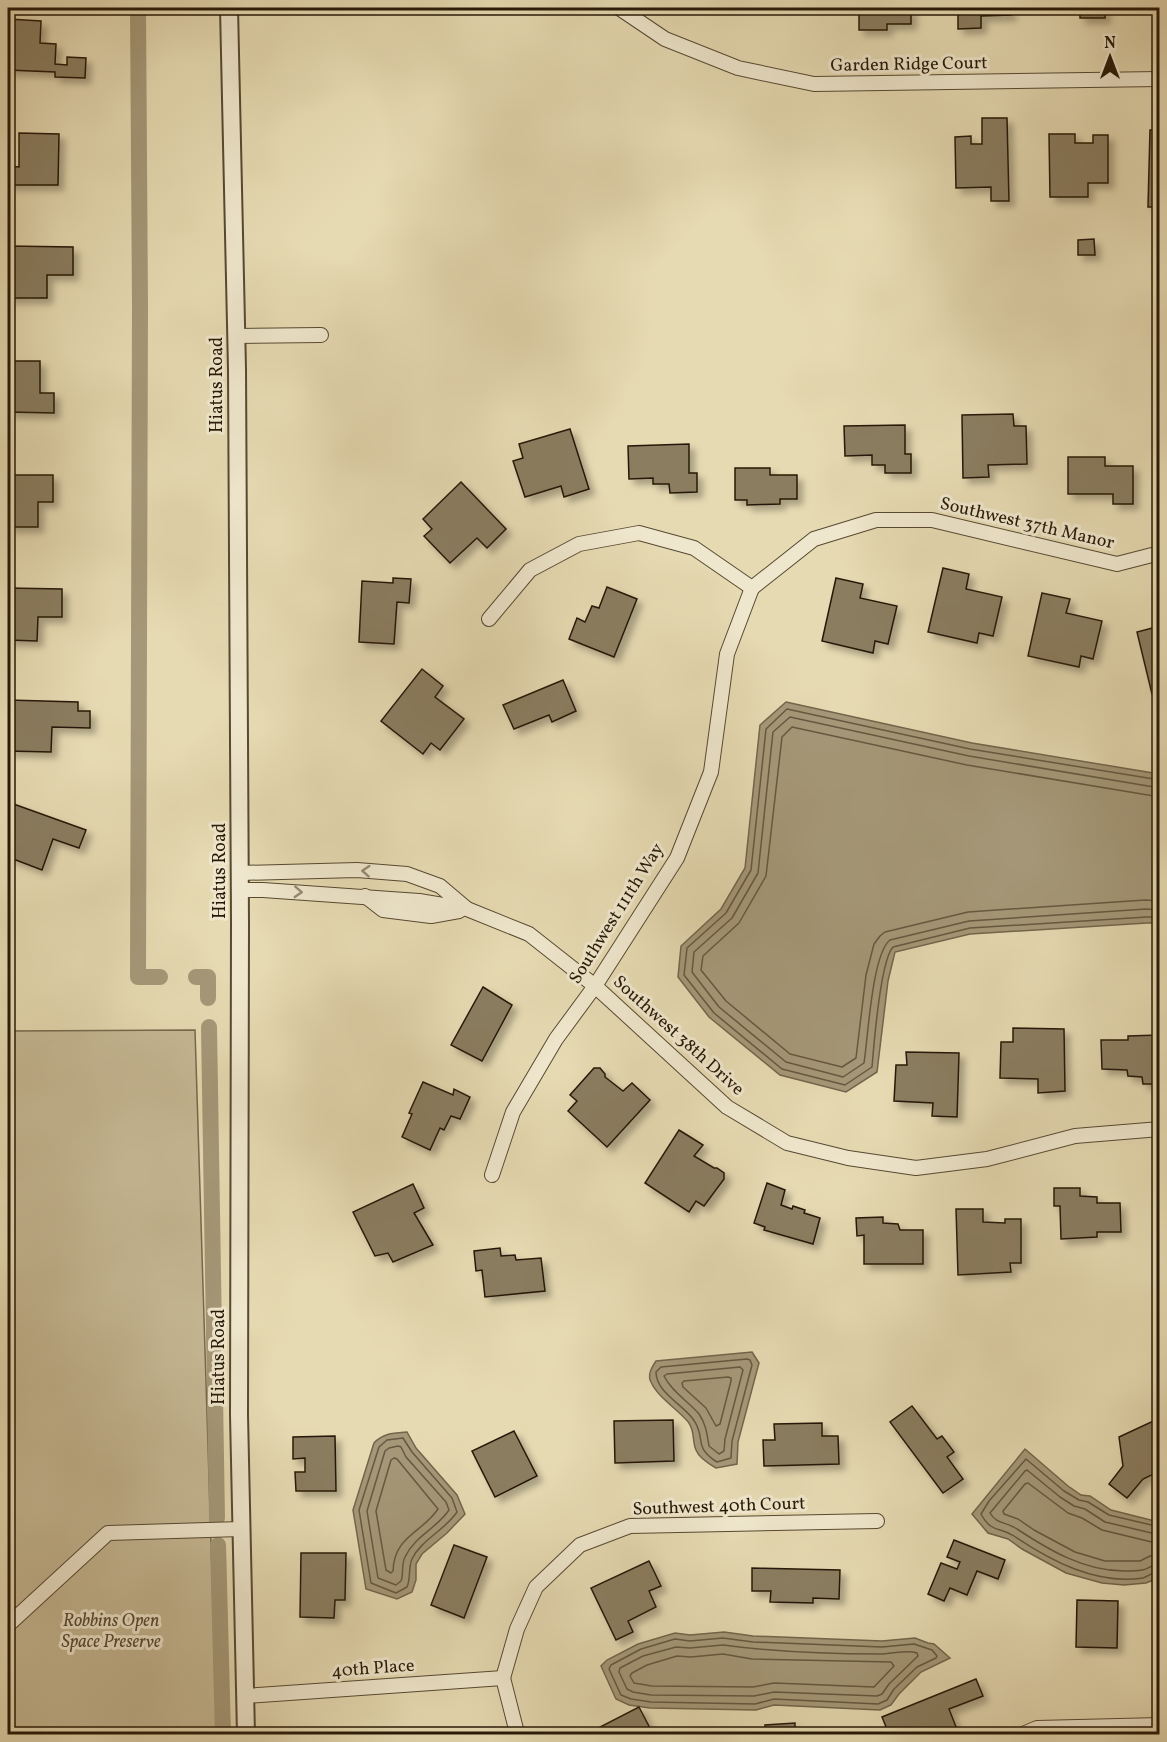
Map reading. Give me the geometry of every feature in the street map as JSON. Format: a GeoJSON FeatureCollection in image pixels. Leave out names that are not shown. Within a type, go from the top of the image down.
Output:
{"type":"FeatureCollection","features":[{"type":"Feature","properties":{"kind":"street","name":"Hiatus Road"},"geometry":{"type":"LineString","coordinates":[[229,8],[236,336],[240,873],[239,1416],[246,1734]]}},
{"type":"Feature","properties":{"kind":"street","name":"Garden Ridge Court"},"geometry":{"type":"LineString","coordinates":[[619,8],[665,39],[738,68],[814,84],[1160,79]]}},
{"type":"Feature","properties":{"kind":"street"},"geometry":{"type":"LineString","coordinates":[[236,336],[321,335]]}},
{"type":"Feature","properties":{"kind":"street","name":"Southwest 37th Manor"},"geometry":{"type":"LineString","coordinates":[[752,588],[814,540],[876,520],[932,520],[1117,564],[1152,555]]}},
{"type":"Feature","properties":{"kind":"street"},"geometry":{"type":"LineString","coordinates":[[489,619],[530,570],[579,544],[639,533],[694,548],[752,588]]}},
{"type":"Feature","properties":{"kind":"street","name":"Southwest 111th Way"},"geometry":{"type":"LineString","coordinates":[[492,1175],[513,1112],[556,1039],[595,986],[676,858],[711,772],[727,654],[752,588]]}},
{"type":"Feature","properties":{"kind":"street","name":"Southwest 38th Drive"},"geometry":{"type":"LineString","coordinates":[[240,873],[357,870],[407,874],[440,886],[467,909]]}},
{"type":"Feature","properties":{"kind":"street","name":"Southwest 38th Drive"},"geometry":{"type":"LineString","coordinates":[[240,891],[263,890],[419,901],[467,909],[529,934],[595,986],[728,1107],[787,1143],[848,1158],[916,1168],[987,1159],[1075,1136],[1160,1128]]}},
{"type":"Feature","properties":{"kind":"street","name":"Southwest 40th Court"},"geometry":{"type":"LineString","coordinates":[[503,1678],[517,1629],[537,1587],[580,1545],[630,1526],[877,1521]]}},
{"type":"Feature","properties":{"kind":"street"},"geometry":{"type":"LineString","coordinates":[[8,1625],[108,1533],[242,1529]]}},
{"type":"Feature","properties":{"kind":"street"},"geometry":{"type":"LineString","coordinates":[[503,1678],[519,1734]]}},
{"type":"Feature","properties":{"kind":"street","name":"40th Place"},"geometry":{"type":"LineString","coordinates":[[245,1696],[503,1678]]}},
{"type":"Feature","properties":{"kind":"street"},"geometry":{"type":"LineString","coordinates":[[1023,1734],[1037,1728],[1160,1725]]}},
{"type":"Feature","properties":{"kind":"green space","name":"Robbins Open Space Preserve"},"geometry":{"type":"Polygon","coordinates":[[[195,1030],[217,1734],[8,1734],[8,1031],[195,1030]]]}},
{"type":"Feature","properties":{"kind":"water"},"geometry":{"type":"Polygon","coordinates":[[[786,702],[972,743],[1159,774],[1159,923],[970,934],[895,952],[888,981],[877,1072],[846,1092],[780,1075],[709,1017],[678,977],[681,946],[721,909],[745,868],[760,725],[786,702]]]}},
{"type":"Feature","properties":{"kind":"water"},"geometry":{"type":"Polygon","coordinates":[[[752,1352],[759,1363],[738,1442],[737,1464],[716,1468],[697,1453],[689,1423],[654,1388],[650,1379],[650,1371],[656,1361],[752,1352]]]}},
{"type":"Feature","properties":{"kind":"water"},"geometry":{"type":"Polygon","coordinates":[[[407,1432],[416,1448],[457,1495],[465,1514],[422,1554],[416,1564],[416,1580],[412,1592],[397,1599],[366,1589],[353,1510],[374,1443],[385,1435],[407,1432]]]}},
{"type":"Feature","properties":{"kind":"water"},"geometry":{"type":"Polygon","coordinates":[[[1025,1449],[1081,1495],[1090,1496],[1111,1510],[1159,1522],[1159,1573],[1156,1579],[1146,1583],[1124,1585],[1102,1583],[1066,1573],[1008,1539],[988,1533],[972,1514],[1025,1449]]]}},
{"type":"Feature","properties":{"kind":"water"},"geometry":{"type":"Polygon","coordinates":[[[724,1632],[753,1636],[882,1641],[915,1638],[934,1644],[950,1658],[921,1672],[891,1705],[880,1710],[774,1705],[756,1710],[650,1708],[629,1705],[616,1699],[601,1666],[607,1660],[638,1644],[675,1633],[690,1635],[724,1632]]]}},
{"type":"Feature","properties":{"kind":"building"},"geometry":{"type":"Polygon","coordinates":[[[859,8],[911,8],[911,24],[887,24],[887,30],[859,30],[859,8]]]}},
{"type":"Feature","properties":{"kind":"building"},"geometry":{"type":"Polygon","coordinates":[[[958,8],[1010,8],[1011,15],[981,16],[981,28],[958,29],[958,8]]]}},
{"type":"Feature","properties":{"kind":"building"},"geometry":{"type":"Polygon","coordinates":[[[1080,8],[1105,8],[1105,18],[1080,18],[1080,8]]]}},
{"type":"Feature","properties":{"kind":"building"},"geometry":{"type":"Polygon","coordinates":[[[8,19],[41,21],[40,43],[56,44],[55,64],[67,65],[67,57],[86,58],[85,78],[55,77],[55,72],[8,70],[8,19]]]}},
{"type":"Feature","properties":{"kind":"building"},"geometry":{"type":"Polygon","coordinates":[[[982,118],[1007,118],[1009,201],[991,201],[991,187],[956,188],[955,137],[971,136],[971,144],[982,144],[982,118]]]}},
{"type":"Feature","properties":{"kind":"building"},"geometry":{"type":"Polygon","coordinates":[[[1150,130],[1160,130],[1160,207],[1148,207],[1150,130]]]}},
{"type":"Feature","properties":{"kind":"building"},"geometry":{"type":"Polygon","coordinates":[[[19,133],[59,134],[58,185],[8,185],[8,166],[19,167],[19,133]]]}},
{"type":"Feature","properties":{"kind":"building"},"geometry":{"type":"Polygon","coordinates":[[[1049,134],[1075,134],[1075,143],[1093,143],[1093,135],[1108,135],[1108,183],[1088,183],[1088,197],[1050,197],[1049,134]]]}},
{"type":"Feature","properties":{"kind":"building"},"geometry":{"type":"Polygon","coordinates":[[[1094,239],[1095,255],[1078,255],[1078,240],[1094,239]]]}},
{"type":"Feature","properties":{"kind":"building"},"geometry":{"type":"Polygon","coordinates":[[[8,246],[73,247],[73,275],[47,275],[47,298],[8,298],[8,246]]]}},
{"type":"Feature","properties":{"kind":"building"},"geometry":{"type":"Polygon","coordinates":[[[8,361],[40,361],[40,393],[54,393],[54,413],[8,412],[8,361]]]}},
{"type":"Feature","properties":{"kind":"building"},"geometry":{"type":"Polygon","coordinates":[[[1013,414],[1014,426],[1026,426],[1027,464],[988,465],[989,477],[963,478],[962,415],[1013,414]]]}},
{"type":"Feature","properties":{"kind":"building"},"geometry":{"type":"Polygon","coordinates":[[[905,425],[905,454],[911,454],[911,473],[885,473],[885,465],[872,465],[872,455],[845,456],[844,426],[905,425]]]}},
{"type":"Feature","properties":{"kind":"building"},"geometry":{"type":"Polygon","coordinates":[[[570,429],[589,489],[564,497],[561,486],[525,497],[513,461],[523,458],[519,444],[570,429]]]}},
{"type":"Feature","properties":{"kind":"building"},"geometry":{"type":"Polygon","coordinates":[[[689,444],[689,473],[697,473],[697,492],[670,493],[669,484],[653,484],[653,478],[629,479],[628,446],[689,444]]]}},
{"type":"Feature","properties":{"kind":"building"},"geometry":{"type":"Polygon","coordinates":[[[1068,457],[1105,457],[1105,466],[1133,466],[1133,504],[1113,504],[1113,494],[1068,494],[1068,457]]]}},
{"type":"Feature","properties":{"kind":"building"},"geometry":{"type":"Polygon","coordinates":[[[735,468],[770,468],[770,475],[797,475],[797,499],[780,499],[780,504],[747,505],[747,500],[735,500],[735,468]]]}},
{"type":"Feature","properties":{"kind":"building"},"geometry":{"type":"Polygon","coordinates":[[[8,475],[53,475],[53,502],[38,502],[38,527],[8,527],[8,475]]]}},
{"type":"Feature","properties":{"kind":"building"},"geometry":{"type":"Polygon","coordinates":[[[461,482],[506,529],[487,548],[477,538],[450,563],[424,536],[432,529],[423,519],[461,482]]]}},
{"type":"Feature","properties":{"kind":"building"},"geometry":{"type":"Polygon","coordinates":[[[943,568],[969,574],[966,589],[1002,597],[993,636],[979,633],[977,643],[928,632],[943,568]]]}},
{"type":"Feature","properties":{"kind":"building"},"geometry":{"type":"Polygon","coordinates":[[[393,578],[411,579],[409,603],[397,602],[394,644],[359,642],[362,581],[393,583],[393,578]]]}},
{"type":"Feature","properties":{"kind":"building"},"geometry":{"type":"Polygon","coordinates":[[[836,578],[863,584],[860,598],[897,606],[888,644],[875,641],[873,653],[822,641],[836,578]]]}},
{"type":"Feature","properties":{"kind":"building"},"geometry":{"type":"Polygon","coordinates":[[[607,587],[637,599],[614,657],[569,639],[577,618],[585,622],[592,606],[599,608],[607,587]]]}},
{"type":"Feature","properties":{"kind":"building"},"geometry":{"type":"Polygon","coordinates":[[[8,588],[62,589],[62,617],[38,617],[37,641],[8,640],[8,588]]]}},
{"type":"Feature","properties":{"kind":"building"},"geometry":{"type":"Polygon","coordinates":[[[1042,593],[1070,599],[1066,613],[1102,621],[1093,659],[1081,656],[1079,667],[1028,656],[1042,593]]]}},
{"type":"Feature","properties":{"kind":"building"},"geometry":{"type":"Polygon","coordinates":[[[1160,626],[1160,692],[1152,694],[1137,632],[1160,626]]]}},
{"type":"Feature","properties":{"kind":"building"},"geometry":{"type":"Polygon","coordinates":[[[422,669],[443,686],[435,697],[464,719],[440,750],[431,743],[423,754],[381,721],[422,669]]]}},
{"type":"Feature","properties":{"kind":"building"},"geometry":{"type":"Polygon","coordinates":[[[563,680],[576,711],[552,722],[549,715],[514,729],[503,705],[563,680]]]}},
{"type":"Feature","properties":{"kind":"building"},"geometry":{"type":"Polygon","coordinates":[[[8,700],[78,702],[78,711],[90,711],[90,728],[52,727],[51,752],[8,751],[8,700]]]}},
{"type":"Feature","properties":{"kind":"building"},"geometry":{"type":"Polygon","coordinates":[[[8,802],[86,830],[79,848],[53,839],[42,870],[8,857],[10,846],[8,845],[8,802]]]}},
{"type":"Feature","properties":{"kind":"building"},"geometry":{"type":"Polygon","coordinates":[[[483,987],[512,1005],[482,1061],[451,1045],[483,987]]]}},
{"type":"Feature","properties":{"kind":"building"},"geometry":{"type":"Polygon","coordinates":[[[1013,1028],[1064,1029],[1065,1091],[1038,1093],[1038,1079],[1000,1078],[1001,1042],[1013,1042],[1013,1028]]]}},
{"type":"Feature","properties":{"kind":"building"},"geometry":{"type":"Polygon","coordinates":[[[1160,1035],[1160,1084],[1143,1084],[1142,1077],[1128,1076],[1127,1070],[1102,1069],[1101,1040],[1128,1040],[1128,1036],[1160,1035]]]}},
{"type":"Feature","properties":{"kind":"building"},"geometry":{"type":"Polygon","coordinates":[[[906,1052],[959,1053],[957,1117],[932,1116],[933,1103],[894,1101],[896,1065],[907,1065],[906,1052]]]}},
{"type":"Feature","properties":{"kind":"building"},"geometry":{"type":"Polygon","coordinates":[[[594,1068],[600,1068],[605,1077],[623,1091],[632,1083],[650,1100],[607,1147],[568,1111],[577,1101],[570,1095],[594,1068]]]}},
{"type":"Feature","properties":{"kind":"building"},"geometry":{"type":"Polygon","coordinates":[[[423,1082],[453,1095],[454,1089],[470,1097],[460,1119],[451,1116],[444,1130],[440,1128],[430,1150],[402,1137],[412,1114],[409,1113],[423,1082]]]}},
{"type":"Feature","properties":{"kind":"building"},"geometry":{"type":"Polygon","coordinates":[[[679,1130],[703,1145],[694,1156],[724,1173],[724,1179],[704,1206],[696,1201],[689,1212],[645,1183],[679,1130]]]}},
{"type":"Feature","properties":{"kind":"building"},"geometry":{"type":"Polygon","coordinates":[[[767,1183],[785,1190],[781,1205],[805,1210],[804,1213],[820,1218],[813,1244],[764,1230],[765,1227],[754,1223],[767,1183]]]}},
{"type":"Feature","properties":{"kind":"building"},"geometry":{"type":"Polygon","coordinates":[[[413,1184],[424,1208],[414,1213],[433,1245],[393,1262],[388,1253],[375,1256],[353,1212],[413,1184]]]}},
{"type":"Feature","properties":{"kind":"building"},"geometry":{"type":"Polygon","coordinates":[[[1154,1184],[1160,1184],[1160,1206],[1154,1206],[1154,1184]]]}},
{"type":"Feature","properties":{"kind":"building"},"geometry":{"type":"Polygon","coordinates":[[[1054,1188],[1080,1188],[1080,1196],[1097,1197],[1097,1203],[1120,1203],[1121,1232],[1097,1232],[1097,1237],[1061,1239],[1060,1206],[1054,1206],[1054,1188]]]}},
{"type":"Feature","properties":{"kind":"building"},"geometry":{"type":"Polygon","coordinates":[[[956,1209],[983,1209],[983,1222],[1005,1223],[1005,1219],[1021,1219],[1021,1263],[1010,1263],[1011,1272],[958,1275],[956,1209]]]}},
{"type":"Feature","properties":{"kind":"building"},"geometry":{"type":"Polygon","coordinates":[[[883,1217],[883,1223],[898,1224],[900,1230],[923,1230],[923,1264],[864,1264],[864,1235],[857,1236],[856,1218],[883,1217]]]}},
{"type":"Feature","properties":{"kind":"building"},"geometry":{"type":"Polygon","coordinates":[[[500,1248],[501,1256],[515,1255],[516,1260],[541,1258],[545,1291],[485,1297],[482,1270],[476,1271],[474,1251],[500,1248]]]}},
{"type":"Feature","properties":{"kind":"building"},"geometry":{"type":"Polygon","coordinates":[[[912,1406],[937,1439],[942,1436],[954,1452],[947,1457],[963,1479],[943,1493],[890,1422],[912,1406]]]}},
{"type":"Feature","properties":{"kind":"building"},"geometry":{"type":"Polygon","coordinates":[[[1160,1418],[1160,1467],[1158,1472],[1143,1479],[1127,1498],[1109,1484],[1123,1466],[1119,1437],[1160,1418]]]}},
{"type":"Feature","properties":{"kind":"building"},"geometry":{"type":"Polygon","coordinates":[[[673,1420],[674,1461],[615,1463],[614,1421],[673,1420]]]}},
{"type":"Feature","properties":{"kind":"building"},"geometry":{"type":"Polygon","coordinates":[[[822,1423],[822,1436],[838,1436],[839,1464],[764,1466],[763,1440],[775,1440],[774,1424],[822,1423]]]}},
{"type":"Feature","properties":{"kind":"building"},"geometry":{"type":"Polygon","coordinates":[[[514,1431],[537,1476],[495,1497],[472,1451],[514,1431]]]}},
{"type":"Feature","properties":{"kind":"building"},"geometry":{"type":"Polygon","coordinates":[[[335,1436],[336,1491],[296,1491],[295,1472],[305,1472],[305,1458],[293,1459],[293,1437],[335,1436]]]}},
{"type":"Feature","properties":{"kind":"building"},"geometry":{"type":"Polygon","coordinates":[[[954,1540],[1005,1560],[998,1579],[977,1571],[967,1595],[950,1588],[944,1601],[928,1594],[941,1563],[957,1569],[960,1562],[947,1557],[954,1540]]]}},
{"type":"Feature","properties":{"kind":"building"},"geometry":{"type":"Polygon","coordinates":[[[454,1545],[487,1557],[464,1618],[431,1605],[454,1545]]]}},
{"type":"Feature","properties":{"kind":"building"},"geometry":{"type":"Polygon","coordinates":[[[301,1553],[346,1553],[345,1600],[335,1600],[334,1618],[300,1617],[301,1553]]]}},
{"type":"Feature","properties":{"kind":"building"},"geometry":{"type":"Polygon","coordinates":[[[649,1561],[661,1586],[649,1591],[656,1607],[628,1621],[633,1632],[616,1640],[591,1588],[649,1561]]]}},
{"type":"Feature","properties":{"kind":"building"},"geometry":{"type":"Polygon","coordinates":[[[752,1568],[840,1570],[839,1599],[813,1598],[813,1603],[770,1602],[771,1591],[752,1591],[752,1568]]]}},
{"type":"Feature","properties":{"kind":"building"},"geometry":{"type":"Polygon","coordinates":[[[1077,1600],[1118,1601],[1117,1648],[1076,1647],[1077,1600]]]}},
{"type":"Feature","properties":{"kind":"building"},"geometry":{"type":"Polygon","coordinates":[[[976,1679],[983,1696],[949,1709],[958,1732],[952,1734],[889,1734],[882,1717],[976,1679]]]}},
{"type":"Feature","properties":{"kind":"building"},"geometry":{"type":"Polygon","coordinates":[[[639,1707],[653,1734],[604,1734],[600,1727],[639,1707]]]}},
{"type":"Feature","properties":{"kind":"building"},"geometry":{"type":"Polygon","coordinates":[[[795,1723],[795,1734],[765,1734],[765,1725],[795,1723]]]}},
{"type":"Feature","properties":{"kind":"building"},"geometry":{"type":"Polygon","coordinates":[[[395,1729],[425,1730],[425,1734],[395,1734],[395,1729]]]}},
{"type":"Feature","properties":{"kind":"waterway"},"geometry":{"type":"LineString","coordinates":[[138,8],[140,306],[138,977],[160,977]]}},
{"type":"Feature","properties":{"kind":"waterway"},"geometry":{"type":"LineString","coordinates":[[196,977],[208,977],[208,998]]}},
{"type":"Feature","properties":{"kind":"waterway"},"geometry":{"type":"LineString","coordinates":[[209,1027],[217,1518]]}},
{"type":"Feature","properties":{"kind":"waterway"},"geometry":{"type":"LineString","coordinates":[[218,1545],[223,1734]]}}]}
